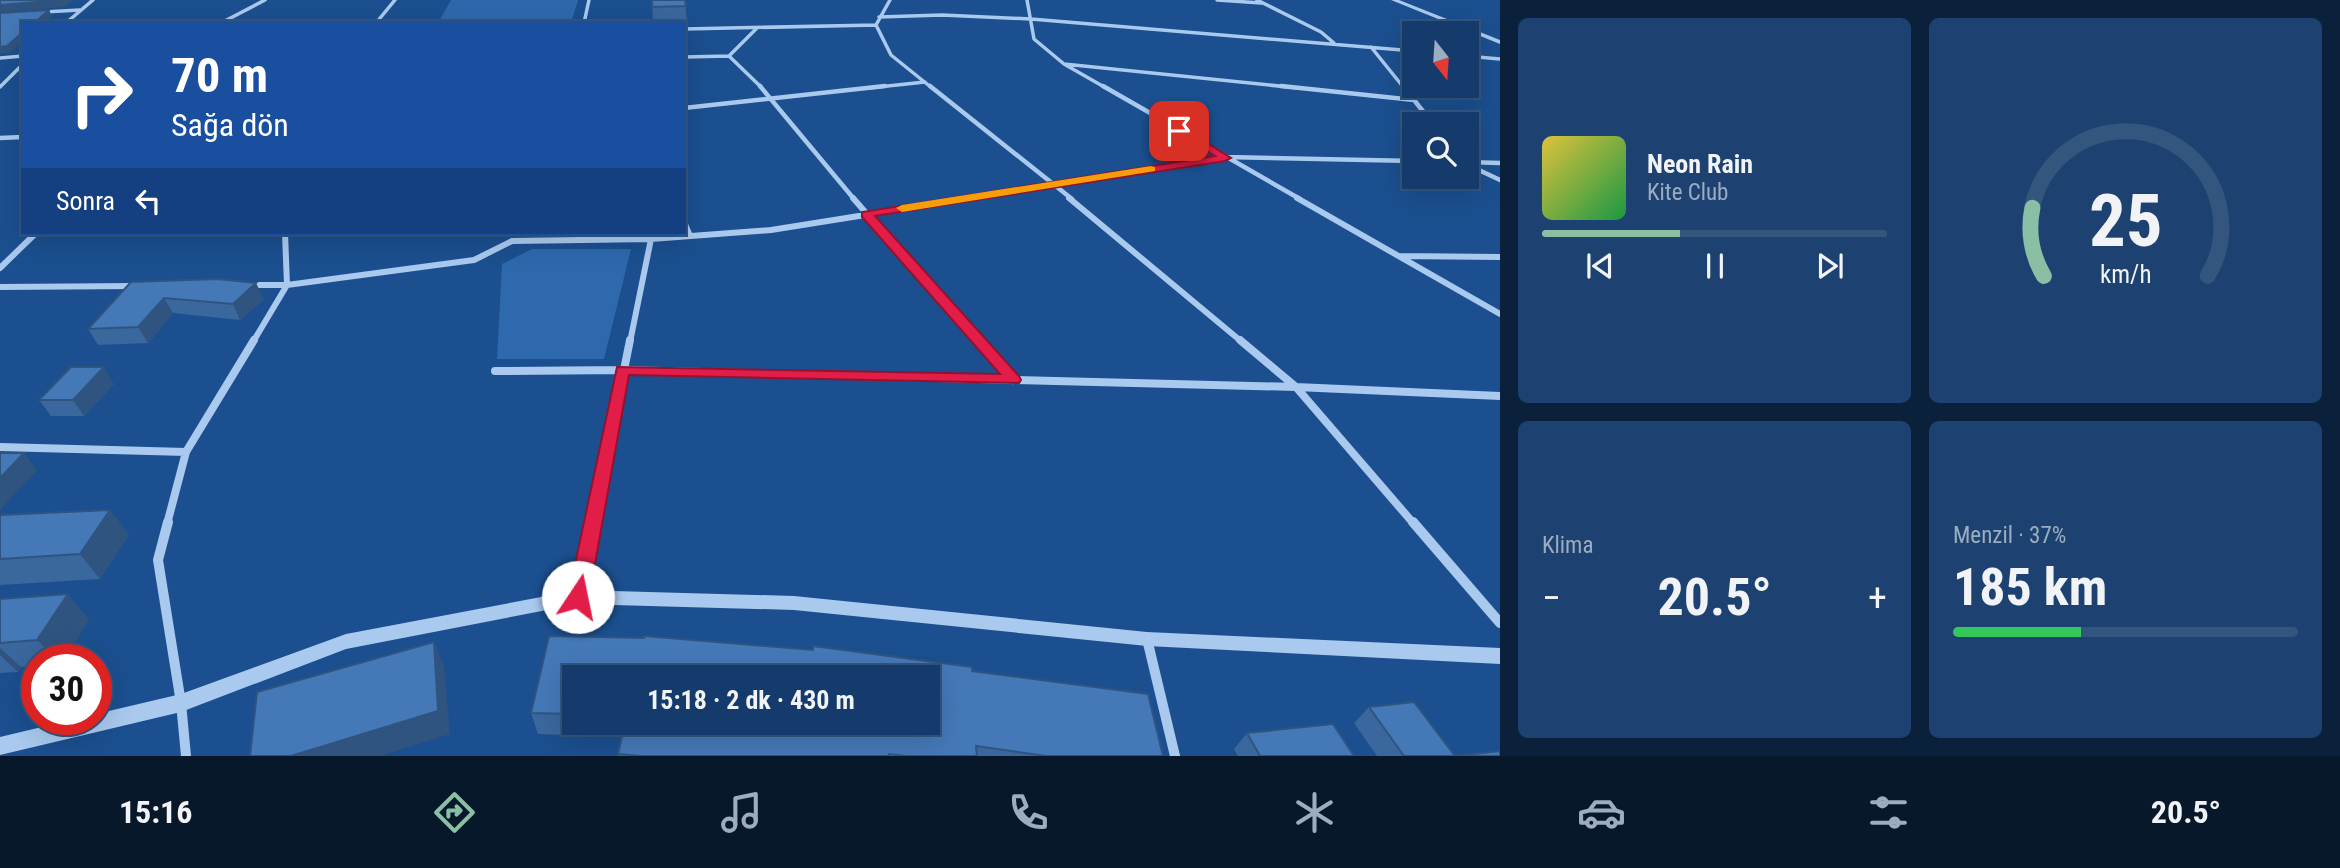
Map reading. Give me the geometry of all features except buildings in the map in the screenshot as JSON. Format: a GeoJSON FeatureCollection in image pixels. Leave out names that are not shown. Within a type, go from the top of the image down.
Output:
{"type":"FeatureCollection","features":[{"type":"Feature","properties":{"kind":"street"},"geometry":{"type":"LineString","coordinates":[[68,21],[93,0]]}},
{"type":"Feature","properties":{"kind":"street"},"geometry":{"type":"LineString","coordinates":[[224,21],[265,0]]}},
{"type":"Feature","properties":{"kind":"street"},"geometry":{"type":"LineString","coordinates":[[378,21],[395,0]]}},
{"type":"Feature","properties":{"kind":"street"},"geometry":{"type":"LineString","coordinates":[[584,21],[589,0]]}},
{"type":"Feature","properties":{"kind":"street"},"geometry":{"type":"LineString","coordinates":[[890,0],[876,25],[891,55],[1053,184],[1296,387],[1500,623]]}},
{"type":"Feature","properties":{"kind":"street"},"geometry":{"type":"LineString","coordinates":[[1027,0],[1034,39],[1064,64],[1500,314]]}},
{"type":"Feature","properties":{"kind":"street"},"geometry":{"type":"LineString","coordinates":[[1217,0],[1264,3]]}},
{"type":"Feature","properties":{"kind":"street"},"geometry":{"type":"LineString","coordinates":[[1257,0],[1321,32],[1334,44]]}},
{"type":"Feature","properties":{"kind":"street"},"geometry":{"type":"LineString","coordinates":[[1394,0],[1500,42]]}},
{"type":"Feature","properties":{"kind":"street"},"geometry":{"type":"LineString","coordinates":[[40,13],[80,10]]}},
{"type":"Feature","properties":{"kind":"street"},"geometry":{"type":"LineString","coordinates":[[879,17],[942,15],[1031,19],[1402,50]]}},
{"type":"Feature","properties":{"kind":"street"},"geometry":{"type":"LineString","coordinates":[[686,29],[876,25]]}},
{"type":"Feature","properties":{"kind":"street"},"geometry":{"type":"LineString","coordinates":[[686,57],[729,56],[757,28]]}},
{"type":"Feature","properties":{"kind":"street"},"geometry":{"type":"LineString","coordinates":[[1371,47],[1424,112]]}},
{"type":"Feature","properties":{"kind":"street"},"geometry":{"type":"LineString","coordinates":[[0,58],[21,56]]}},
{"type":"Feature","properties":{"kind":"street"},"geometry":{"type":"LineString","coordinates":[[729,56],[773,99],[866,214],[1013,380]]}},
{"type":"Feature","properties":{"kind":"street"},"geometry":{"type":"LineString","coordinates":[[1479,58],[1500,60]]}},
{"type":"Feature","properties":{"kind":"street"},"geometry":{"type":"LineString","coordinates":[[1064,64],[1414,100]]}},
{"type":"Feature","properties":{"kind":"street"},"geometry":{"type":"LineString","coordinates":[[0,87],[21,66]]}},
{"type":"Feature","properties":{"kind":"street"},"geometry":{"type":"LineString","coordinates":[[686,108],[925,82]]}},
{"type":"Feature","properties":{"kind":"street"},"geometry":{"type":"LineString","coordinates":[[0,138],[21,137]]}},
{"type":"Feature","properties":{"kind":"street"},"geometry":{"type":"LineString","coordinates":[[246,285],[288,285],[474,260],[511,237],[651,239],[771,230],[1225,158],[1402,161]]}},
{"type":"Feature","properties":{"kind":"street"},"geometry":{"type":"LineString","coordinates":[[1479,163],[1500,163]]}},
{"type":"Feature","properties":{"kind":"street"},"geometry":{"type":"LineString","coordinates":[[1479,170],[1500,180]]}},
{"type":"Feature","properties":{"kind":"street"},"geometry":{"type":"LineString","coordinates":[[686,227],[690,236]]}},
{"type":"Feature","properties":{"kind":"street"},"geometry":{"type":"LineString","coordinates":[[0,268],[34,235]]}},
{"type":"Feature","properties":{"kind":"street"},"geometry":{"type":"LineString","coordinates":[[186,756],[181,703],[158,561],[186,452],[288,285],[285,235]]}},
{"type":"Feature","properties":{"kind":"street"},"geometry":{"type":"LineString","coordinates":[[578,597],[622,370],[651,239]]}},
{"type":"Feature","properties":{"kind":"street"},"geometry":{"type":"LineString","coordinates":[[1397,256],[1500,257]]}},
{"type":"Feature","properties":{"kind":"street"},"geometry":{"type":"LineString","coordinates":[[0,287],[150,286]]}},
{"type":"Feature","properties":{"kind":"street"},"geometry":{"type":"LineString","coordinates":[[495,371],[622,370],[1296,387],[1500,396]]}},
{"type":"Feature","properties":{"kind":"street"},"geometry":{"type":"LineString","coordinates":[[0,447],[186,452]]}},
{"type":"Feature","properties":{"kind":"street"},"geometry":{"type":"LineString","coordinates":[[0,746],[181,703],[346,642],[578,597],[794,603],[1147,639],[1500,656]]}},
{"type":"Feature","properties":{"kind":"street"},"geometry":{"type":"LineString","coordinates":[[1147,639],[1175,756]]}},
{"type":"Feature","properties":{"kind":"shaded area"},"geometry":{"type":"Polygon","coordinates":[[[451,0],[578,0],[572,21],[439,21],[451,0]]]}},
{"type":"Feature","properties":{"kind":"shaded area"},"geometry":{"type":"Polygon","coordinates":[[[532,249],[631,249],[604,359],[497,359],[502,264],[532,249]]]}},
{"type":"Feature","properties":{"kind":"slow traffic"},"geometry":{"type":"LineString","coordinates":[[902,208],[1151,169]]}},
{"type":"Feature","properties":{"kind":"route"},"geometry":{"type":"LineString","coordinates":[[578,597],[622,370],[1013,380],[866,214],[1225,158],[1179,131]]}}]}
